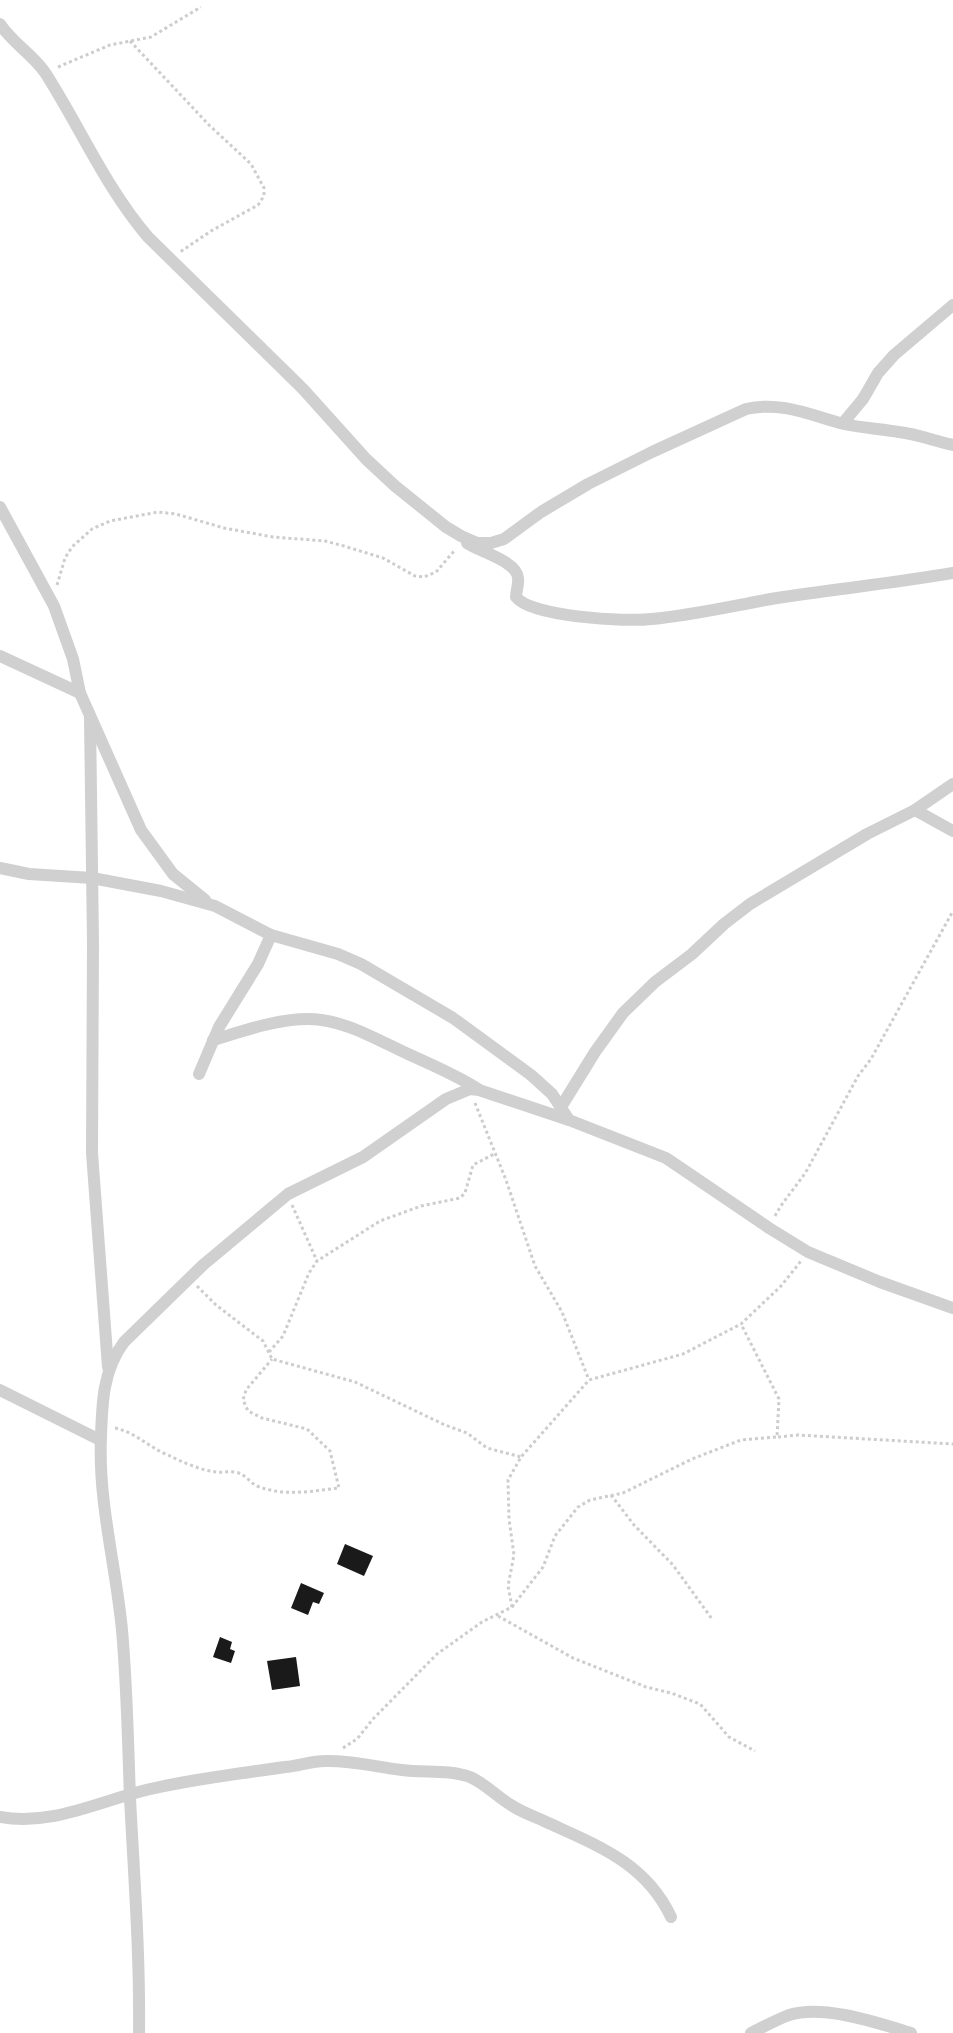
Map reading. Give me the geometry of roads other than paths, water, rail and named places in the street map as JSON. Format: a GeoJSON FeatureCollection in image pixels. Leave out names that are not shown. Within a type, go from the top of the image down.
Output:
{"type":"FeatureCollection","features":[{"type":"Feature","properties":{"kind":"street"},"geometry":{"type":"LineString","coordinates":[[0,24],[13,41],[31,55],[46,73],[95,161],[130,216],[148,237],[303,389],[366,459],[426,512],[475,549],[508,564],[516,571],[518,576],[516,597],[525,606],[555,613],[618,620],[650,620],[785,597],[953,573]]}},
{"type":"Feature","properties":{"kind":"street"},"geometry":{"type":"LineString","coordinates":[[843,423],[863,399],[878,373],[894,355],[953,305]]}},
{"type":"Feature","properties":{"kind":"street"},"geometry":{"type":"LineString","coordinates":[[462,537],[477,543],[491,543],[504,539],[541,512],[588,484],[746,409],[762,406],[783,407],[843,423],[901,432],[953,445]]}},
{"type":"Feature","properties":{"kind":"street"},"geometry":{"type":"LineString","coordinates":[[0,507],[54,606],[73,659],[80,693],[141,830],[173,874],[197,895],[215,906],[271,934],[338,954],[361,964],[453,1018],[523,1069],[552,1094],[569,1120]]}},
{"type":"Feature","properties":{"kind":"street"},"geometry":{"type":"LineString","coordinates":[[0,656],[80,693]]}},
{"type":"Feature","properties":{"kind":"street"},"geometry":{"type":"LineString","coordinates":[[90,718],[92,1153],[108,1370],[100,1440],[102,1491],[122,1628],[129,1724],[130,1794],[140,1971],[139,2033]]}},
{"type":"Feature","properties":{"kind":"street"},"geometry":{"type":"LineString","coordinates":[[561,1107],[595,1052],[623,1013],[655,982],[692,954],[724,924],[750,904],[867,834],[915,810],[953,784]]}},
{"type":"Feature","properties":{"kind":"street"},"geometry":{"type":"LineString","coordinates":[[915,810],[953,831]]}},
{"type":"Feature","properties":{"kind":"street"},"geometry":{"type":"LineString","coordinates":[[0,868],[29,874],[92,878],[161,891],[215,906]]}},
{"type":"Feature","properties":{"kind":"street"},"geometry":{"type":"LineString","coordinates":[[199,1074],[213,1040],[229,1009],[258,964],[271,934]]}},
{"type":"Feature","properties":{"kind":"street"},"geometry":{"type":"LineString","coordinates":[[213,1040],[308,1019],[326,1021],[352,1029],[456,1075],[475,1089],[569,1120],[666,1158],[808,1252],[880,1282],[953,1308]]}},
{"type":"Feature","properties":{"kind":"street"},"geometry":{"type":"LineString","coordinates":[[108,1370],[124,1342],[240,1233],[288,1194],[363,1156],[446,1099],[475,1089]]}},
{"type":"Feature","properties":{"kind":"street"},"geometry":{"type":"LineString","coordinates":[[0,1390],[100,1440]]}},
{"type":"Feature","properties":{"kind":"street"},"geometry":{"type":"LineString","coordinates":[[0,1817],[52,1818],[81,1811],[130,1794],[206,1777],[324,1761],[468,1776],[512,1806],[602,1848],[635,1869],[658,1892],[671,1917]]}},
{"type":"Feature","properties":{"kind":"street"},"geometry":{"type":"LineString","coordinates":[[751,2033],[790,2015],[807,2012],[861,2019],[911,2033]]}}]}
